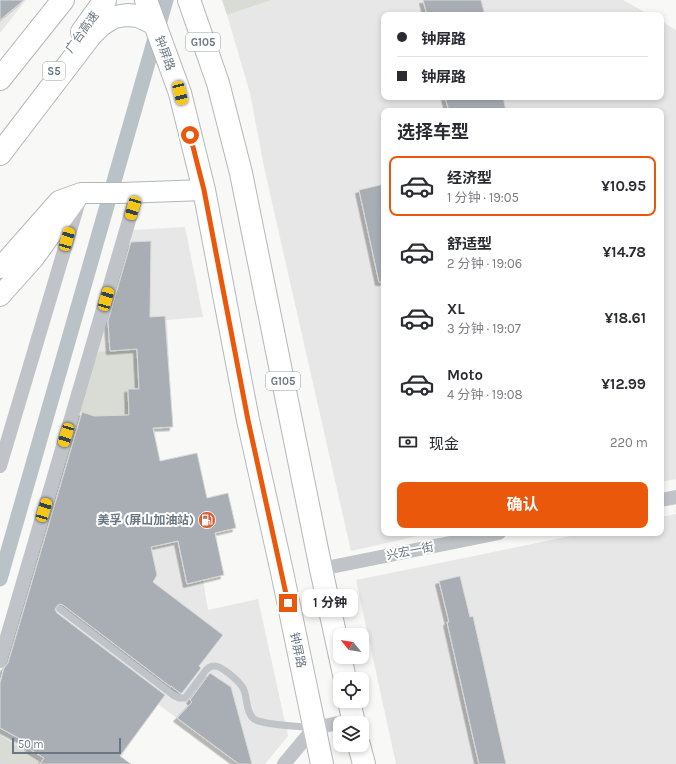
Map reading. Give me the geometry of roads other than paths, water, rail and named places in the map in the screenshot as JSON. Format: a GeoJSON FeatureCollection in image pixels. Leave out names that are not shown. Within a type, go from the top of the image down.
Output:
{"type":"FeatureCollection","features":[{"type":"Feature","properties":{"kind":"highway"},"geometry":{"type":"LineString","coordinates":[[0,58],[49,0]]}},
{"type":"Feature","properties":{"kind":"highway"},"geometry":{"type":"LineString","coordinates":[[0,79],[63,0]]}},
{"type":"Feature","properties":{"kind":"highway","name":"广台高速"},"geometry":{"type":"LineString","coordinates":[[0,140],[28,105],[105,0]]}},
{"type":"Feature","properties":{"kind":"highway","name":"钟屏路"},"geometry":{"type":"LineString","coordinates":[[146,0],[180,93],[204,190],[248,420],[282,572],[322,764]]}},
{"type":"Feature","properties":{"kind":"highway","name":"G105"},"geometry":{"type":"LineString","coordinates":[[189,0],[218,83],[241,173],[321,569],[343,672]]}},
{"type":"Feature","properties":{"kind":"highway"},"geometry":{"type":"LineString","coordinates":[[0,154],[91,35],[102,25],[114,17],[127,15],[138,16],[153,22]]}},
{"type":"Feature","properties":{"kind":"highway"},"geometry":{"type":"LineString","coordinates":[[361,752],[364,764]]}},
{"type":"Feature","properties":{"kind":"street"},"geometry":{"type":"LineString","coordinates":[[0,268],[59,201],[81,193],[204,190]]}},
{"type":"Feature","properties":{"kind":"street"},"geometry":{"type":"LineString","coordinates":[[0,296],[34,258],[81,193]]}},
{"type":"Feature","properties":{"kind":"street"},"geometry":{"type":"LineString","coordinates":[[0,466],[81,193]]}},
{"type":"Feature","properties":{"kind":"street"},"geometry":{"type":"LineString","coordinates":[[0,661],[129,193]]}},
{"type":"Feature","properties":{"kind":"street"},"geometry":{"type":"LineString","coordinates":[[664,499],[676,497]]}},
{"type":"Feature","properties":{"kind":"street","name":"兴宏一街"},"geometry":{"type":"LineString","coordinates":[[321,569],[484,536]]}},
{"type":"Feature","properties":{"kind":"street"},"geometry":{"type":"LineString","coordinates":[[284,764],[314,728],[352,715]]}},
{"type":"Feature","properties":{"kind":"lane"},"geometry":{"type":"LineString","coordinates":[[60,609],[166,690],[179,698],[185,698],[206,670],[210,666],[215,665],[220,667],[238,682],[243,689],[250,716],[256,720],[264,723],[314,728]]}},
{"type":"Feature","properties":{"kind":"waterway"},"geometry":{"type":"LineString","coordinates":[[0,579],[166,0]]}},
{"type":"Feature","properties":{"kind":"place","name":"美孚 (屏山加油站)"},"geometry":{"type":"Point","coordinates":[207,520]}}]}
